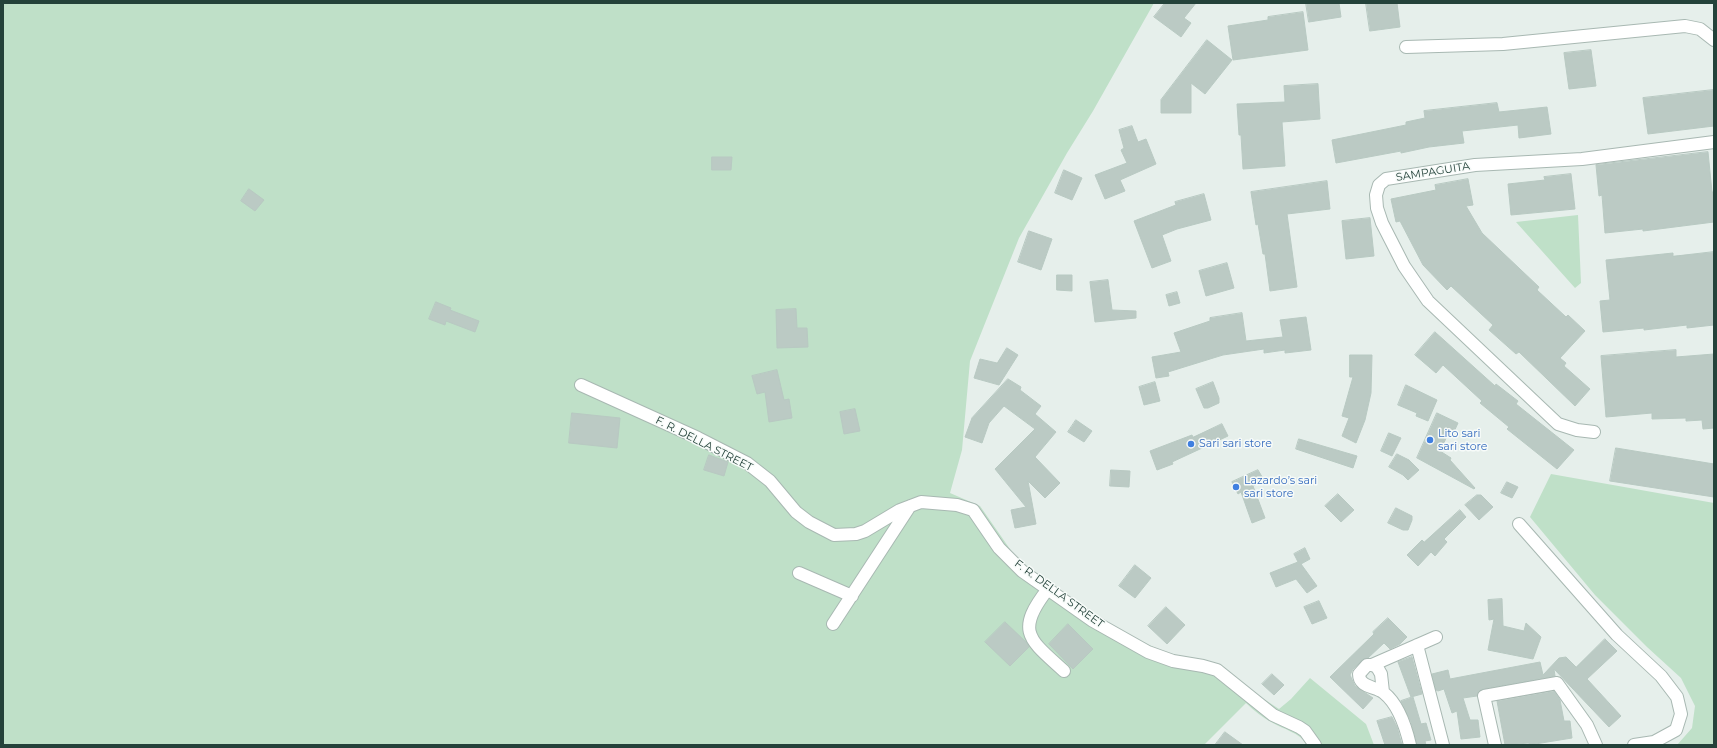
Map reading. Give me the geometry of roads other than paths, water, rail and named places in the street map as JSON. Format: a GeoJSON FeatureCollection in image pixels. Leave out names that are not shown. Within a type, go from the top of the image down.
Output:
{"type":"FeatureCollection","features":[{"type":"Feature","properties":{"kind":"street"},"geometry":{"type":"LineString","coordinates":[[1406,47],[1503,44],[1685,26],[1700,29],[1714,40]]}},
{"type":"Feature","properties":{"kind":"street","name":"SAMPAGUITA"},"geometry":{"type":"LineString","coordinates":[[1594,432],[1577,430],[1558,424],[1428,301],[1404,266],[1382,223],[1377,208],[1376,195],[1379,185],[1386,179],[1475,165],[1582,159],[1714,142]]}},
{"type":"Feature","properties":{"kind":"street","name":"F. R. DELLA STREET"},"geometry":{"type":"LineString","coordinates":[[581,386],[698,438],[747,463],[770,481],[796,512],[809,522],[834,535],[856,534],[865,531],[911,505],[922,502],[957,505],[973,510],[999,548],[1022,571],[1093,621],[1148,652],[1173,661],[1217,670],[1273,715],[1305,731],[1315,745]]}},
{"type":"Feature","properties":{"kind":"street"},"geometry":{"type":"LineString","coordinates":[[834,624],[911,505]]}},
{"type":"Feature","properties":{"kind":"street"},"geometry":{"type":"LineString","coordinates":[[1519,524],[1617,635],[1661,676],[1677,697],[1681,714],[1676,730],[1654,742],[1634,745]]}},
{"type":"Feature","properties":{"kind":"street"},"geometry":{"type":"LineString","coordinates":[[799,573],[852,596]]}},
{"type":"Feature","properties":{"kind":"street"},"geometry":{"type":"LineString","coordinates":[[1048,589],[1032,613],[1028,624],[1030,635],[1035,644],[1064,671]]}},
{"type":"Feature","properties":{"kind":"street"},"geometry":{"type":"LineString","coordinates":[[1410,745],[1394,703],[1383,692],[1365,685],[1359,678],[1359,674],[1367,665],[1372,665],[1436,637]]}},
{"type":"Feature","properties":{"kind":"street"},"geometry":{"type":"LineString","coordinates":[[1417,645],[1443,745]]}},
{"type":"Feature","properties":{"kind":"street"},"geometry":{"type":"LineString","coordinates":[[1372,665],[1378,667],[1381,674],[1383,692]]}},
{"type":"Feature","properties":{"kind":"street"},"geometry":{"type":"LineString","coordinates":[[1495,745],[1484,696],[1557,683],[1587,725],[1596,745]]}},
{"type":"Feature","properties":{"kind":"place","name":"Lito sari sari store"},"geometry":{"type":"Point","coordinates":[1430,440]}},
{"type":"Feature","properties":{"kind":"place","name":"Sari sari store"},"geometry":{"type":"Point","coordinates":[1191,444]}},
{"type":"Feature","properties":{"kind":"place","name":"Lazardo’s sari sari store"},"geometry":{"type":"Point","coordinates":[1236,487]}}]}
